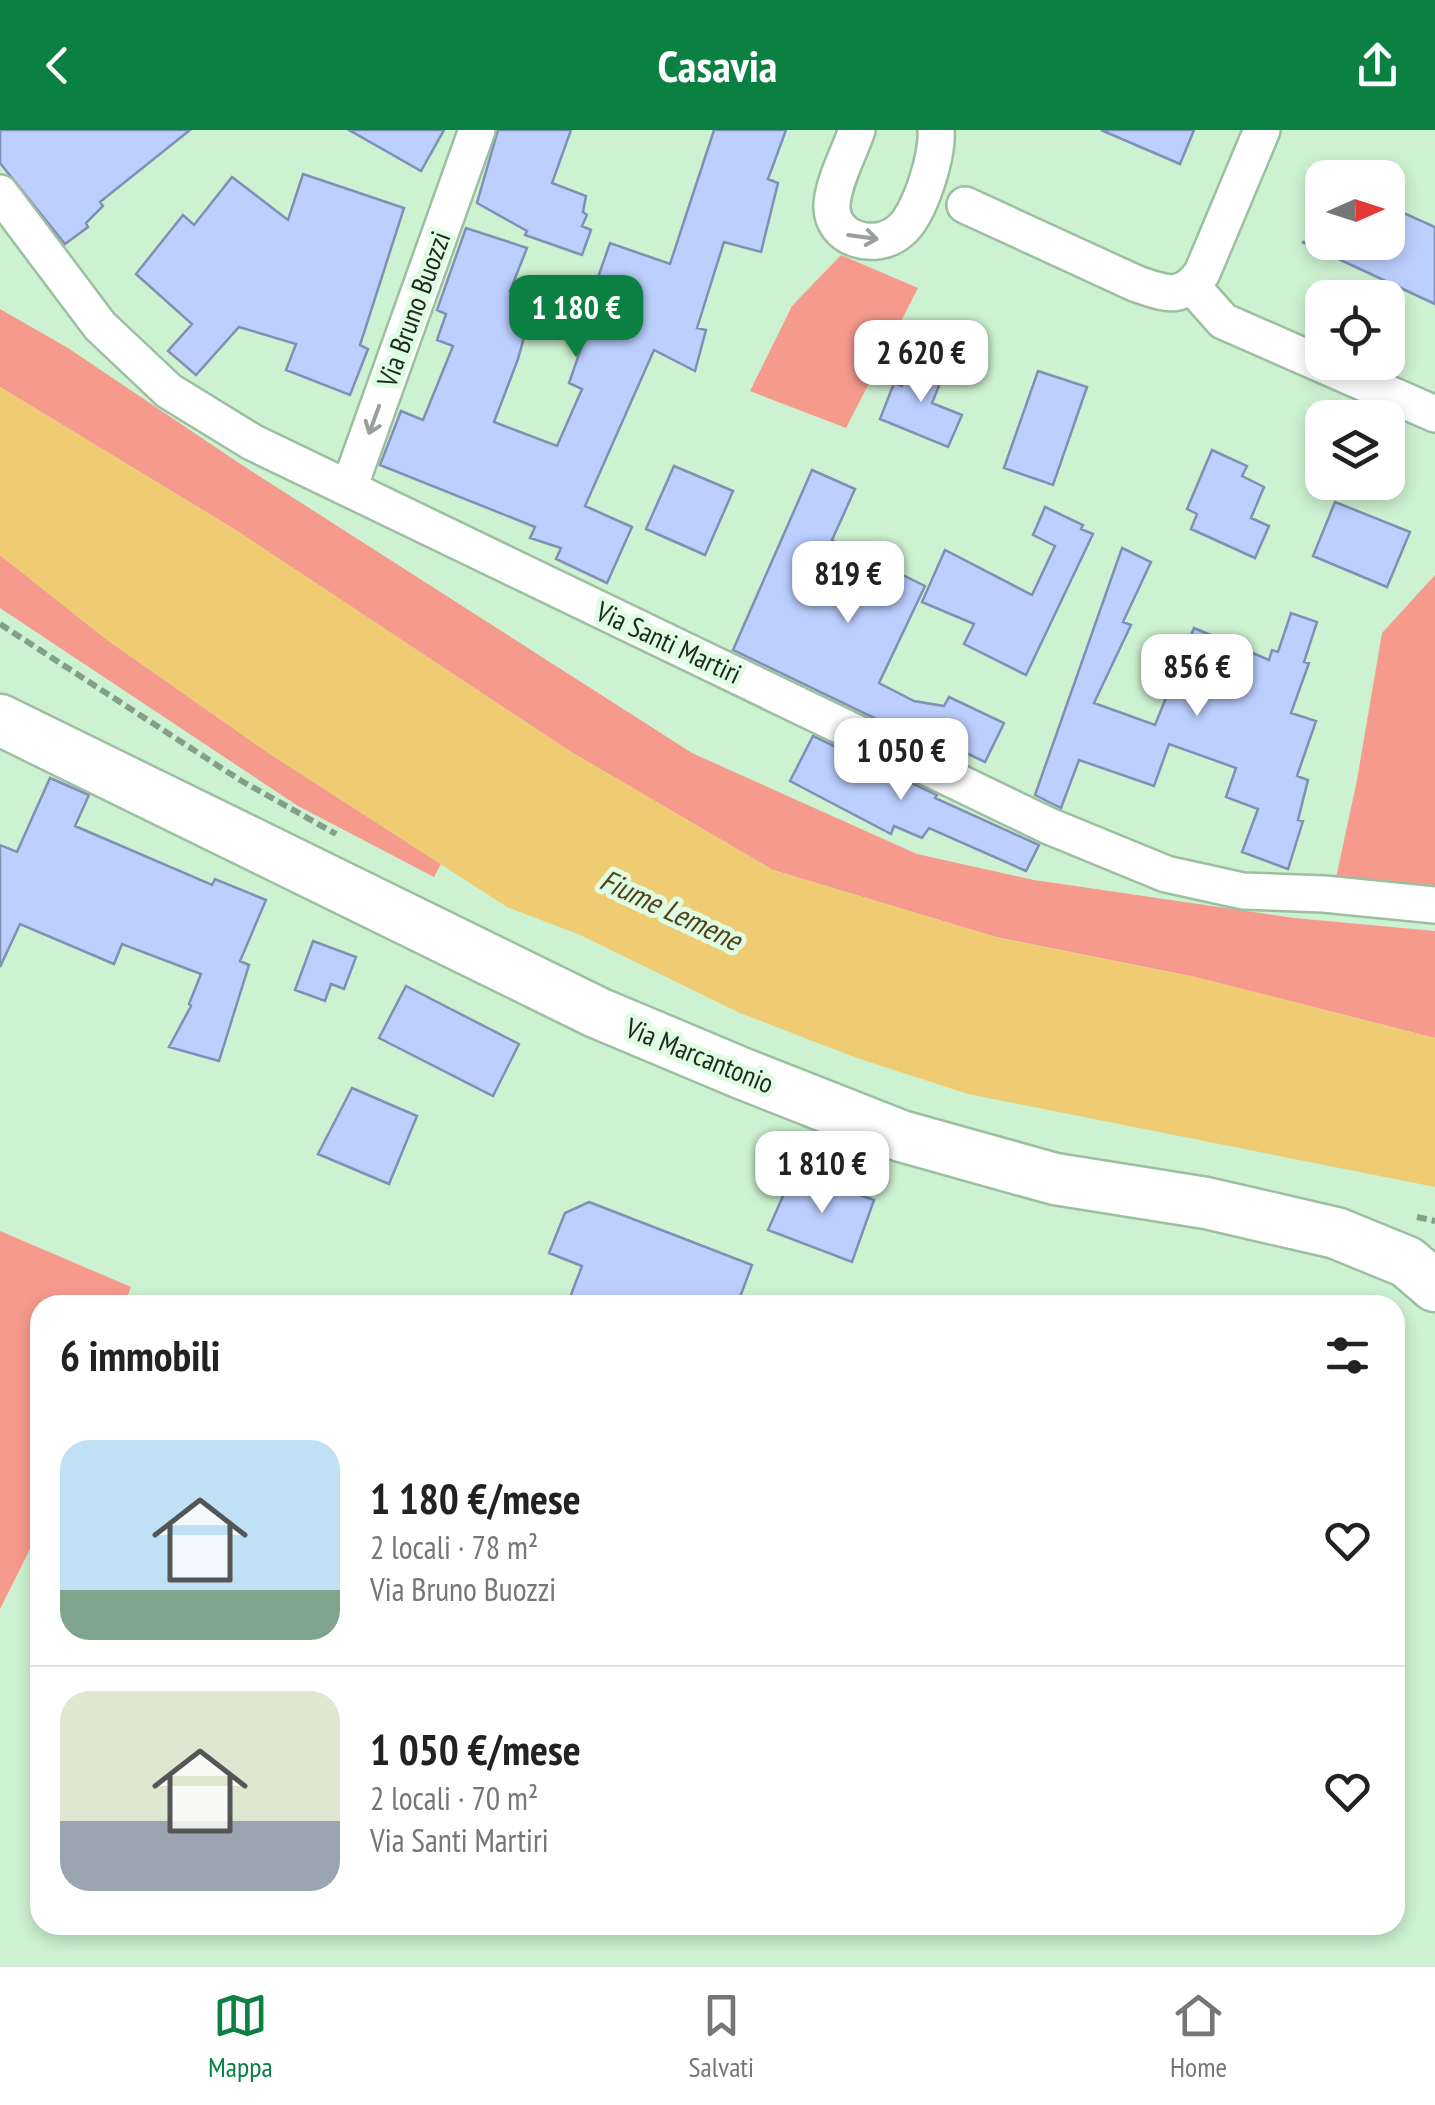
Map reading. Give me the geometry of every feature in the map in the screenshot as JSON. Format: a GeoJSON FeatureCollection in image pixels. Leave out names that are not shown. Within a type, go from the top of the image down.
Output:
{"type":"FeatureCollection","features":[{"type":"Feature","properties":{"kind":"main road","name":"Via Marcantonio"},"geometry":{"type":"LineString","coordinates":[[0,720],[598,1013],[901,1136],[1054,1179],[1206,1203],[1336,1233],[1407,1262],[1435,1286]]}},
{"type":"Feature","properties":{"kind":"street","name":"Via Bruno Buozzi"},"geometry":{"type":"LineString","coordinates":[[349,488],[477,130]]}},
{"type":"Feature","properties":{"kind":"street"},"geometry":{"type":"LineString","coordinates":[[858,130],[832,198],[834,223],[844,234],[873,241],[892,237],[904,228],[935,145]]}},
{"type":"Feature","properties":{"kind":"street"},"geometry":{"type":"LineString","coordinates":[[913,212],[941,205],[965,205],[1162,293],[1178,294],[1192,286],[1202,273],[1262,130]]}},
{"type":"Feature","properties":{"kind":"street"},"geometry":{"type":"LineString","coordinates":[[935,145],[965,205]]}},
{"type":"Feature","properties":{"kind":"street","name":"Via Santi Martiri"},"geometry":{"type":"LineString","coordinates":[[0,193],[100,326],[169,391],[252,442],[1049,826],[1166,874],[1243,891],[1435,905]]}},
{"type":"Feature","properties":{"kind":"street"},"geometry":{"type":"LineString","coordinates":[[1192,286],[1223,321],[1435,414]]}},
{"type":"Feature","properties":{"kind":"path"},"geometry":{"type":"LineString","coordinates":[[0,624],[240,780],[352,843]]}},
{"type":"Feature","properties":{"kind":"shaded area"},"geometry":{"type":"Polygon","coordinates":[[[841,255],[918,288],[846,428],[750,391],[792,306],[841,255]]]}},
{"type":"Feature","properties":{"kind":"shaded area"},"geometry":{"type":"Polygon","coordinates":[[[0,309],[68,348],[242,465],[692,753],[917,854],[1034,880],[1294,918],[1435,931],[1435,1038],[1195,977],[996,937],[773,870],[571,752],[234,529],[0,387],[0,309]]]}},
{"type":"Feature","properties":{"kind":"shaded area"},"geometry":{"type":"Polygon","coordinates":[[[0,555],[106,639],[270,754],[441,864],[434,877],[298,806],[0,608],[0,555]]]}},
{"type":"Feature","properties":{"kind":"shaded area"},"geometry":{"type":"Polygon","coordinates":[[[1435,575],[1435,886],[1336,878],[1382,633],[1435,575]]]}},
{"type":"Feature","properties":{"kind":"shaded area"},"geometry":{"type":"Polygon","coordinates":[[[0,1231],[131,1287],[128,1295],[30,1295],[30,1549],[0,1609],[0,1231]]]}},
{"type":"Feature","properties":{"kind":"water","name":"Fiume Lemene"},"geometry":{"type":"Polygon","coordinates":[[[0,387],[234,529],[571,752],[773,870],[996,937],[1195,977],[1435,1038],[1435,1187],[968,1094],[857,1058],[740,1013],[578,934],[507,907],[270,754],[106,639],[0,555],[0,387]]]}},
{"type":"Feature","properties":{"kind":"building"},"geometry":{"type":"Polygon","coordinates":[[[0,130],[190,130],[100,202],[103,206],[86,223],[88,227],[65,244],[0,163],[0,130]]]}},
{"type":"Feature","properties":{"kind":"building"},"geometry":{"type":"Polygon","coordinates":[[[349,130],[444,130],[421,171],[349,130]]]}},
{"type":"Feature","properties":{"kind":"building"},"geometry":{"type":"Polygon","coordinates":[[[498,130],[571,130],[552,183],[586,196],[583,212],[587,215],[582,226],[591,230],[582,255],[525,235],[527,231],[477,203],[498,130]]]}},
{"type":"Feature","properties":{"kind":"building"},"geometry":{"type":"Polygon","coordinates":[[[714,130],[786,130],[768,179],[778,183],[761,252],[724,242],[697,328],[706,330],[695,371],[654,350],[585,506],[632,527],[607,583],[556,559],[561,548],[530,538],[535,527],[380,465],[401,411],[423,420],[453,346],[437,340],[446,314],[437,310],[466,228],[527,248],[510,291],[535,298],[518,359],[494,422],[557,446],[582,389],[569,383],[603,285],[596,283],[610,243],[670,264],[714,130]]]}},
{"type":"Feature","properties":{"kind":"building"},"geometry":{"type":"Polygon","coordinates":[[[1101,130],[1194,130],[1180,164],[1101,130]]]}},
{"type":"Feature","properties":{"kind":"building"},"geometry":{"type":"Polygon","coordinates":[[[303,174],[404,208],[360,345],[368,349],[350,395],[286,370],[296,344],[239,327],[196,375],[168,351],[192,324],[136,274],[183,215],[194,225],[232,177],[288,220],[303,174]]]}},
{"type":"Feature","properties":{"kind":"building"},"geometry":{"type":"Polygon","coordinates":[[[1405,214],[1435,227],[1435,304],[1405,290],[1405,280],[1384,280],[1341,260],[1405,260],[1405,214]]]}},
{"type":"Feature","properties":{"kind":"building"},"geometry":{"type":"Polygon","coordinates":[[[914,358],[945,371],[932,403],[962,415],[948,447],[880,419],[894,383],[902,386],[914,358]]]}},
{"type":"Feature","properties":{"kind":"building"},"geometry":{"type":"Polygon","coordinates":[[[1038,371],[1087,387],[1053,485],[1004,468],[1038,371]]]}},
{"type":"Feature","properties":{"kind":"building"},"geometry":{"type":"Polygon","coordinates":[[[1212,450],[1247,466],[1242,476],[1264,487],[1251,518],[1269,526],[1255,558],[1191,529],[1197,514],[1187,509],[1212,450]]]}},
{"type":"Feature","properties":{"kind":"building"},"geometry":{"type":"Polygon","coordinates":[[[674,466],[733,491],[705,555],[646,529],[674,466]]]}},
{"type":"Feature","properties":{"kind":"building"},"geometry":{"type":"Polygon","coordinates":[[[812,470],[855,489],[832,540],[925,586],[879,683],[914,701],[944,706],[949,697],[1004,723],[985,762],[956,748],[953,756],[733,650],[812,470]]]}},
{"type":"Feature","properties":{"kind":"building"},"geometry":{"type":"Polygon","coordinates":[[[1335,502],[1410,532],[1387,587],[1313,556],[1335,502]]]}},
{"type":"Feature","properties":{"kind":"building"},"geometry":{"type":"Polygon","coordinates":[[[1045,507],[1093,534],[1026,675],[964,644],[974,624],[922,602],[945,550],[1032,595],[1055,546],[1033,535],[1045,507]]]}},
{"type":"Feature","properties":{"kind":"building"},"geometry":{"type":"Polygon","coordinates":[[[1122,548],[1151,562],[1123,622],[1131,625],[1094,703],[1155,725],[1194,628],[1269,660],[1272,650],[1278,652],[1291,613],[1317,622],[1304,662],[1309,663],[1291,713],[1316,721],[1297,776],[1308,780],[1298,820],[1303,821],[1288,869],[1242,852],[1258,809],[1226,797],[1236,768],[1169,744],[1154,786],[1079,760],[1061,808],[1035,795],[1122,548]]]}},
{"type":"Feature","properties":{"kind":"building"},"geometry":{"type":"Polygon","coordinates":[[[813,736],[1039,845],[1026,871],[929,828],[922,838],[894,826],[891,834],[790,781],[813,736]]]}},
{"type":"Feature","properties":{"kind":"building"},"geometry":{"type":"Polygon","coordinates":[[[50,778],[89,795],[75,826],[212,885],[215,879],[266,900],[240,961],[249,965],[219,1061],[169,1047],[191,1006],[201,974],[122,944],[114,964],[20,924],[0,967],[0,845],[17,852],[50,778]]]}},
{"type":"Feature","properties":{"kind":"building"},"geometry":{"type":"Polygon","coordinates":[[[313,941],[356,957],[344,989],[331,984],[325,1001],[295,990],[313,941]]]}},
{"type":"Feature","properties":{"kind":"building"},"geometry":{"type":"Polygon","coordinates":[[[406,986],[519,1044],[493,1096],[379,1038],[406,986]]]}},
{"type":"Feature","properties":{"kind":"building"},"geometry":{"type":"Polygon","coordinates":[[[352,1088],[417,1116],[389,1184],[318,1154],[352,1088]]]}},
{"type":"Feature","properties":{"kind":"building"},"geometry":{"type":"Polygon","coordinates":[[[794,1171],[874,1200],[852,1262],[768,1230],[794,1171]]]}},
{"type":"Feature","properties":{"kind":"building"},"geometry":{"type":"Polygon","coordinates":[[[589,1202],[752,1265],[741,1295],[571,1295],[582,1266],[549,1253],[565,1213],[589,1202]]]}}]}
